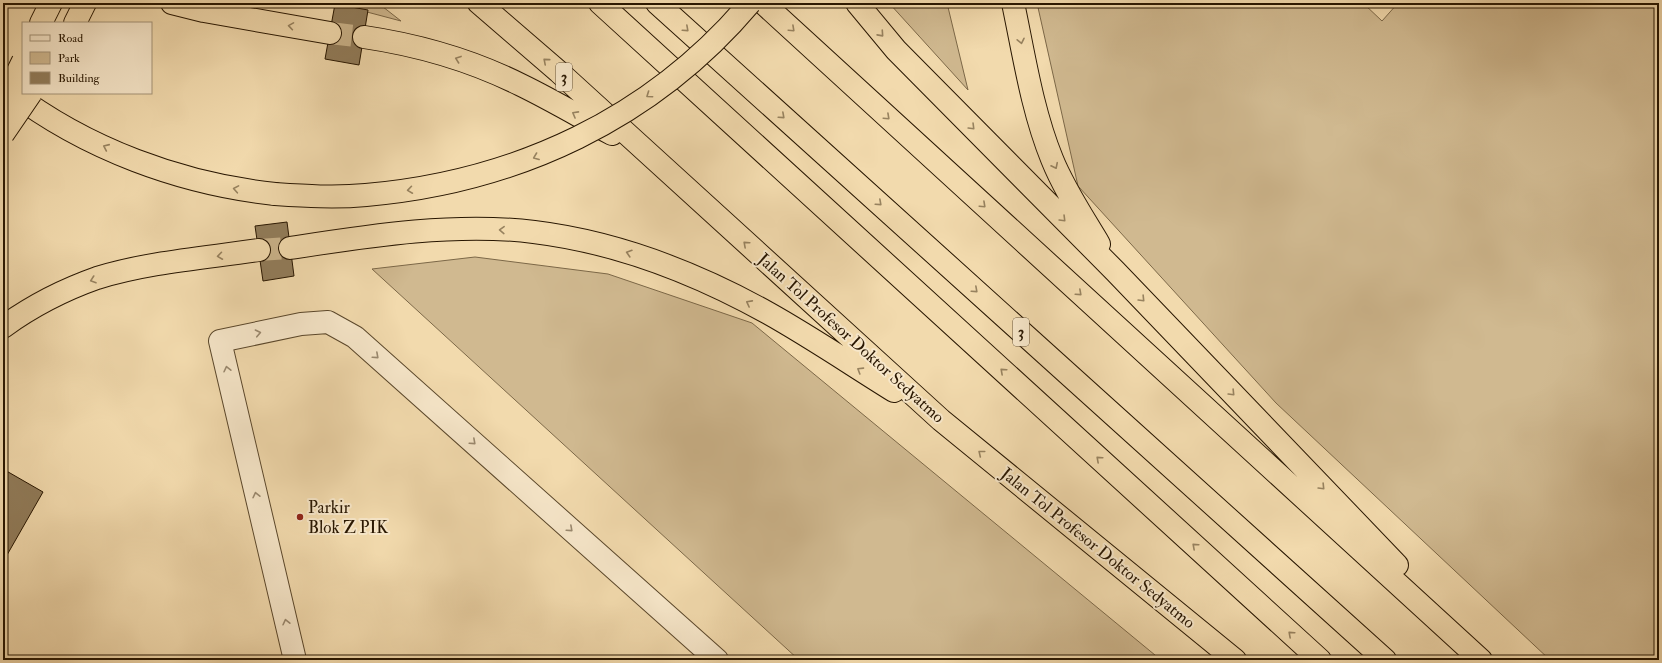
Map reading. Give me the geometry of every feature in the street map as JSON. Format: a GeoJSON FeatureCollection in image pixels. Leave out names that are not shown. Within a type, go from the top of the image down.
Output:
{"type":"FeatureCollection","features":[{"type":"Feature","properties":{"kind":"highway"},"geometry":{"type":"LineString","coordinates":[[42,22],[51,3]]}},
{"type":"Feature","properties":{"kind":"highway"},"geometry":{"type":"LineString","coordinates":[[76,22],[85,3]]}},
{"type":"Feature","properties":{"kind":"highway"},"geometry":{"type":"LineString","coordinates":[[172,3],[211,12],[330,33]]}},
{"type":"Feature","properties":{"kind":"highway","name":"Jalan Tol Profesor Doktor Sedyatmo"},"geometry":{"type":"LineString","coordinates":[[479,3],[559,72],[646,153],[941,420],[1235,660]]}},
{"type":"Feature","properties":{"kind":"highway","name":"3"},"geometry":{"type":"LineString","coordinates":[[600,3],[1320,660]]}},
{"type":"Feature","properties":{"kind":"highway","name":"3"},"geometry":{"type":"LineString","coordinates":[[657,3],[1385,660]]}},
{"type":"Feature","properties":{"kind":"highway"},"geometry":{"type":"LineString","coordinates":[[3,86],[38,111],[76,133],[124,155],[201,182],[247,191],[275,194],[364,196],[425,188],[486,173],[545,153],[592,131],[653,92],[687,66],[714,41],[750,3]]}},
{"type":"Feature","properties":{"kind":"highway"},"geometry":{"type":"LineString","coordinates":[[763,3],[1481,660]]}},
{"type":"Feature","properties":{"kind":"highway"},"geometry":{"type":"LineString","coordinates":[[857,3],[896,50],[1115,271],[1488,660]]}},
{"type":"Feature","properties":{"kind":"highway"},"geometry":{"type":"LineString","coordinates":[[1013,3],[1036,110],[1052,160],[1063,183],[1115,271]]}},
{"type":"Feature","properties":{"kind":"highway"},"geometry":{"type":"LineString","coordinates":[[364,37],[412,45],[480,67],[521,84],[646,153]]}},
{"type":"Feature","properties":{"kind":"highway"},"geometry":{"type":"LineString","coordinates":[[3,102],[22,63]]}},
{"type":"Feature","properties":{"kind":"highway"},"geometry":{"type":"LineString","coordinates":[[3,134],[30,94]]}},
{"type":"Feature","properties":{"kind":"highway"},"geometry":{"type":"LineString","coordinates":[[290,248],[340,240],[439,230],[533,232],[600,244],[645,258],[729,293],[769,314],[941,420]]}},
{"type":"Feature","properties":{"kind":"highway"},"geometry":{"type":"LineString","coordinates":[[3,327],[45,300],[98,278],[141,267],[259,250]]}},
{"type":"Feature","properties":{"kind":"lane"},"geometry":{"type":"LineString","coordinates":[[295,660],[220,341],[301,324],[328,322],[355,337],[717,660]]}},
{"type":"Feature","properties":{"kind":"green space"},"geometry":{"type":"Polygon","coordinates":[[[333,3],[378,3],[401,21],[333,3]]]}},
{"type":"Feature","properties":{"kind":"green space"},"geometry":{"type":"Polygon","coordinates":[[[889,3],[947,3],[968,90],[889,3]]]}},
{"type":"Feature","properties":{"kind":"green space"},"geometry":{"type":"Polygon","coordinates":[[[1037,3],[1363,3],[1382,21],[1398,3],[1659,3],[1659,660],[1550,660],[1276,403],[1078,186],[1037,3]]]}},
{"type":"Feature","properties":{"kind":"green space"},"geometry":{"type":"Polygon","coordinates":[[[475,257],[608,274],[752,323],[1161,660],[799,660],[372,269],[475,257]]]}},
{"type":"Feature","properties":{"kind":"building"},"geometry":{"type":"Polygon","coordinates":[[[335,4],[368,10],[359,65],[325,59],[335,4]]]}},
{"type":"Feature","properties":{"kind":"building"},"geometry":{"type":"Polygon","coordinates":[[[287,222],[294,276],[263,281],[255,226],[287,222]]]}},
{"type":"Feature","properties":{"kind":"building"},"geometry":{"type":"Polygon","coordinates":[[[3,469],[43,492],[3,562],[3,469]]]}},
{"type":"Feature","properties":{"kind":"tunnel"},"geometry":{"type":"LineString","coordinates":[[330,33],[364,37]]}},
{"type":"Feature","properties":{"kind":"tunnel"},"geometry":{"type":"LineString","coordinates":[[259,250],[290,248]]}},
{"type":"Feature","properties":{"kind":"place","name":"Parkir Blok Z PIK"},"geometry":{"type":"Point","coordinates":[300,517]}}]}
